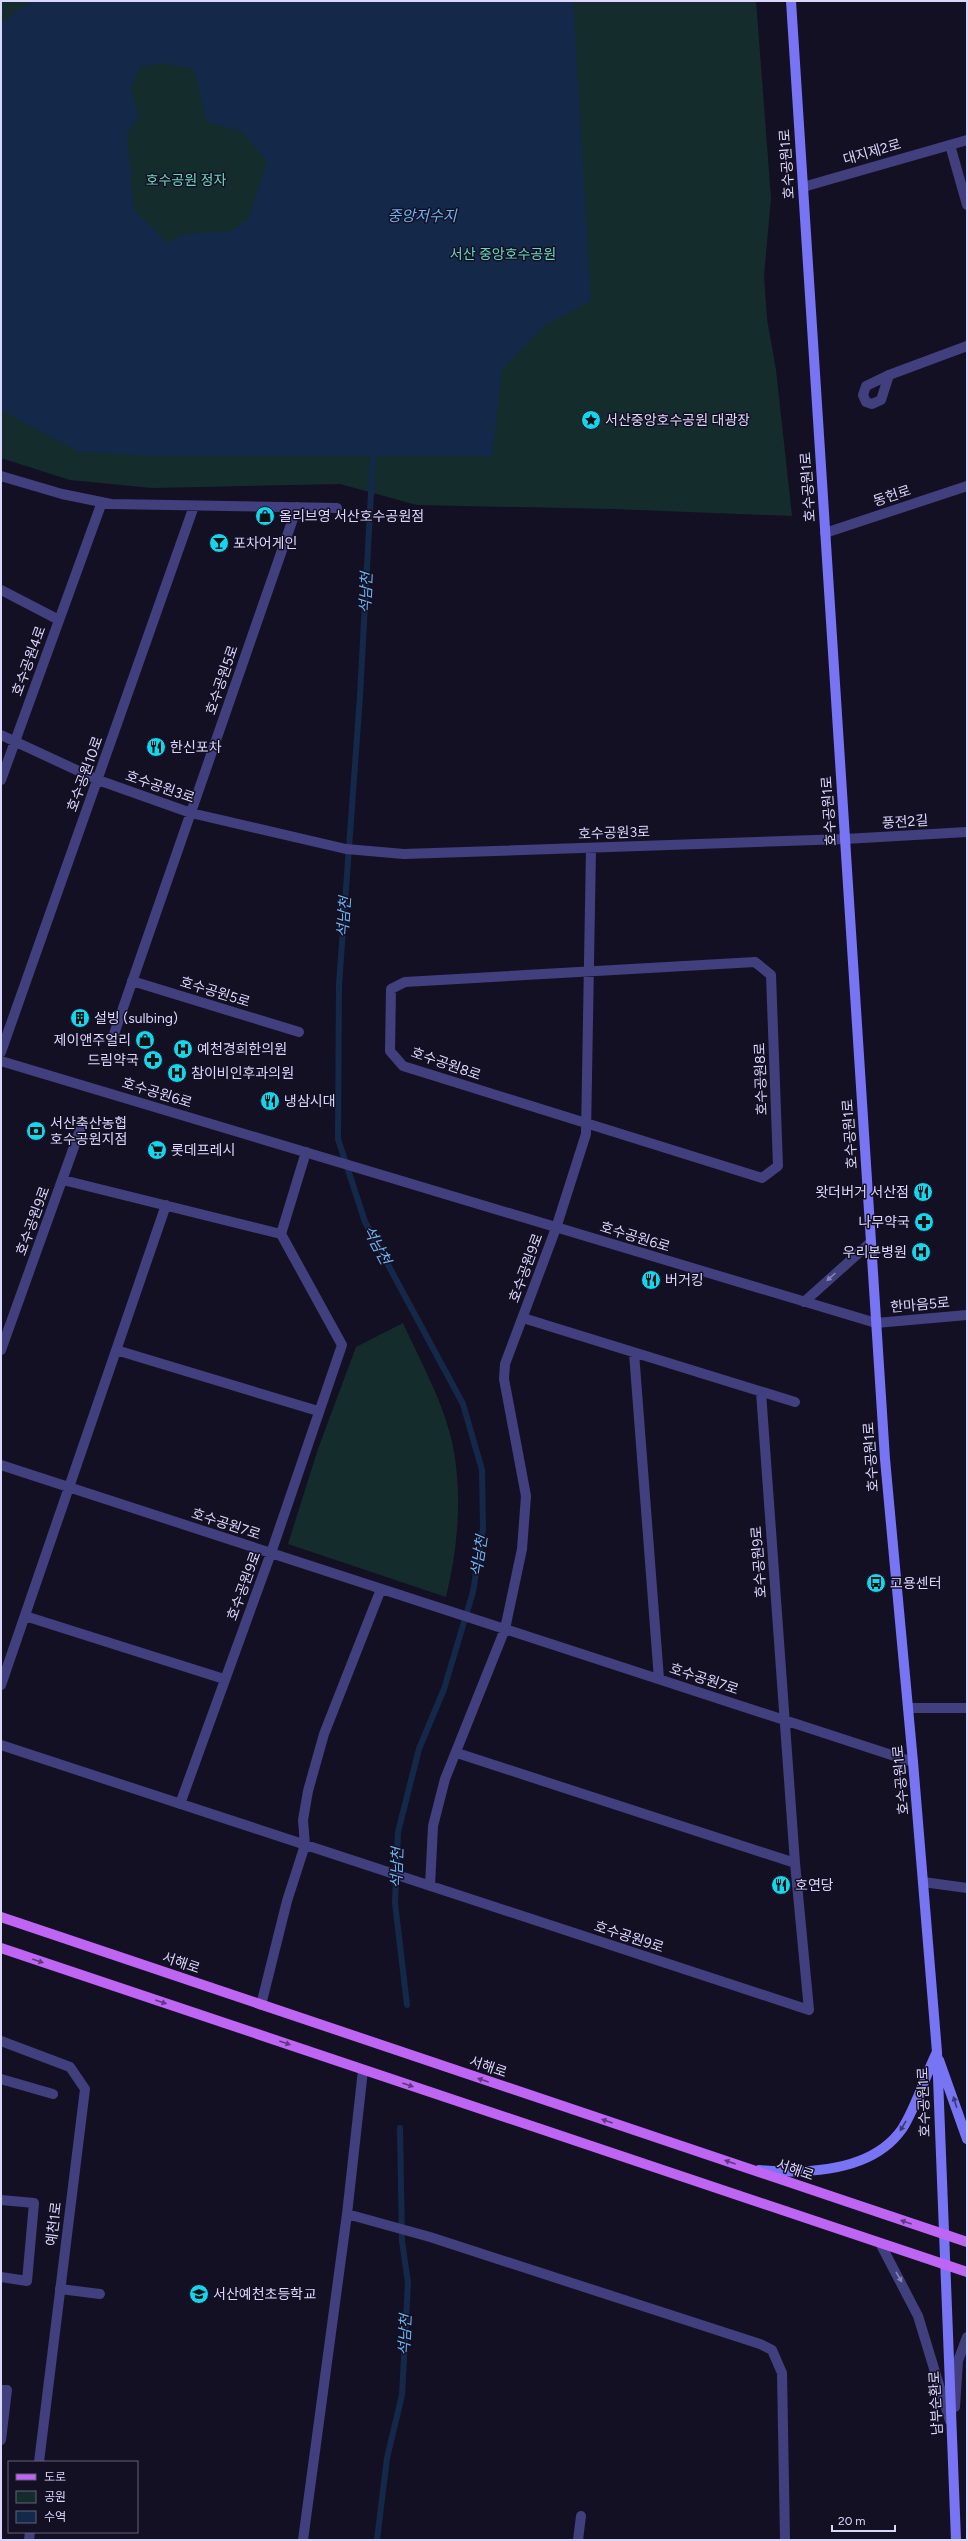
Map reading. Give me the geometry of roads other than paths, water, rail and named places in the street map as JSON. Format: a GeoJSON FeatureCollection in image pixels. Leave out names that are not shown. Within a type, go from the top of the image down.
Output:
{"type":"FeatureCollection","features":[{"type":"Feature","properties":{"kind":"main road","name":"호수공원1로"},"geometry":{"type":"LineString","coordinates":[[791,1],[885,1459],[914,1762],[937,2052],[944,2264]]}},
{"type":"Feature","properties":{"kind":"main road","name":"서해로"},"geometry":{"type":"LineString","coordinates":[[1,1917],[967,2242]]}},
{"type":"Feature","properties":{"kind":"main road"},"geometry":{"type":"LineString","coordinates":[[1,1948],[967,2272]]}},
{"type":"Feature","properties":{"kind":"main road"},"geometry":{"type":"LineString","coordinates":[[937,2052],[967,2139]]}},
{"type":"Feature","properties":{"kind":"main road"},"geometry":{"type":"LineString","coordinates":[[749,2169],[785,2172],[816,2170],[850,2163],[878,2152],[903,2128],[937,2052]]}},
{"type":"Feature","properties":{"kind":"main road","name":"남부순환로"},"geometry":{"type":"LineString","coordinates":[[944,2264],[956,2540]]}},
{"type":"Feature","properties":{"kind":"street","name":"대지제2로"},"geometry":{"type":"LineString","coordinates":[[803,187],[967,140]]}},
{"type":"Feature","properties":{"kind":"street"},"geometry":{"type":"LineString","coordinates":[[950,145],[967,205]]}},
{"type":"Feature","properties":{"kind":"street"},"geometry":{"type":"LineString","coordinates":[[889,375],[967,346]]}},
{"type":"Feature","properties":{"kind":"street"},"geometry":{"type":"LineString","coordinates":[[1,476],[62,494],[102,502],[194,506],[337,508]]}},
{"type":"Feature","properties":{"kind":"street","name":"동헌로"},"geometry":{"type":"LineString","coordinates":[[825,533],[967,486]]}},
{"type":"Feature","properties":{"kind":"street","name":"호수공원4로"},"geometry":{"type":"LineString","coordinates":[[1,780],[102,502]]}},
{"type":"Feature","properties":{"kind":"street","name":"호수공원10로"},"geometry":{"type":"LineString","coordinates":[[1,1052],[194,506]]}},
{"type":"Feature","properties":{"kind":"street","name":"호수공원5로"},"geometry":{"type":"LineString","coordinates":[[298,507],[132,981],[299,1032]]}},
{"type":"Feature","properties":{"kind":"street","name":"호수공원4로"},"geometry":{"type":"LineString","coordinates":[[1,590],[59,620]]}},
{"type":"Feature","properties":{"kind":"street","name":"호수공원3로"},"geometry":{"type":"LineString","coordinates":[[1,735],[98,780],[191,813],[346,849],[404,854],[845,839]]}},
{"type":"Feature","properties":{"kind":"street","name":"풍전2길"},"geometry":{"type":"LineString","coordinates":[[845,839],[967,832]]}},
{"type":"Feature","properties":{"kind":"street"},"geometry":{"type":"LineString","coordinates":[[556,1228],[586,1134],[591,848]]}},
{"type":"Feature","properties":{"kind":"street","name":"호수공원8로"},"geometry":{"type":"LineString","coordinates":[[755,962],[770,975],[778,1166],[762,1178],[403,1066],[390,1051],[391,989],[405,982],[589,971],[755,962]]}},
{"type":"Feature","properties":{"kind":"street"},"geometry":{"type":"LineString","coordinates":[[114,1034],[132,981]]}},
{"type":"Feature","properties":{"kind":"street","name":"호수공원6로"},"geometry":{"type":"LineString","coordinates":[[1,1060],[876,1324]]}},
{"type":"Feature","properties":{"kind":"street"},"geometry":{"type":"LineString","coordinates":[[63,1180],[80,1130]]}},
{"type":"Feature","properties":{"kind":"street"},"geometry":{"type":"LineString","coordinates":[[281,1234],[306,1152]]}},
{"type":"Feature","properties":{"kind":"street","name":"호수공원9로"},"geometry":{"type":"LineString","coordinates":[[1,1350],[63,1180],[281,1234],[342,1345],[318,1411],[271,1553],[224,1679],[180,1804]]}},
{"type":"Feature","properties":{"kind":"street"},"geometry":{"type":"LineString","coordinates":[[1,1685],[166,1205]]}},
{"type":"Feature","properties":{"kind":"street","name":"호수공원9로"},"geometry":{"type":"LineString","coordinates":[[523,1318],[761,1392],[794,1863],[809,2010],[430,1886],[434,1826],[445,1779],[457,1753],[505,1629],[522,1549],[526,1496],[504,1379],[505,1364],[556,1228]]}},
{"type":"Feature","properties":{"kind":"street"},"geometry":{"type":"LineString","coordinates":[[804,1302],[871,1242]]}},
{"type":"Feature","properties":{"kind":"street","name":"한마음5로"},"geometry":{"type":"LineString","coordinates":[[876,1324],[967,1315]]}},
{"type":"Feature","properties":{"kind":"street"},"geometry":{"type":"LineString","coordinates":[[116,1350],[318,1411]]}},
{"type":"Feature","properties":{"kind":"street"},"geometry":{"type":"LineString","coordinates":[[634,1353],[658,1679]]}},
{"type":"Feature","properties":{"kind":"street"},"geometry":{"type":"LineString","coordinates":[[761,1392],[795,1402]]}},
{"type":"Feature","properties":{"kind":"street","name":"호수공원7로"},"geometry":{"type":"LineString","coordinates":[[1,1465],[914,1762]]}},
{"type":"Feature","properties":{"kind":"street"},"geometry":{"type":"LineString","coordinates":[[261,2005],[287,1901],[305,1845],[303,1820],[308,1791],[324,1734],[381,1589]]}},
{"type":"Feature","properties":{"kind":"street"},"geometry":{"type":"LineString","coordinates":[[25,1616],[224,1679]]}},
{"type":"Feature","properties":{"kind":"street"},"geometry":{"type":"LineString","coordinates":[[908,1708],[967,1708]]}},
{"type":"Feature","properties":{"kind":"street"},"geometry":{"type":"LineString","coordinates":[[1,1745],[430,1886]]}},
{"type":"Feature","properties":{"kind":"street"},"geometry":{"type":"LineString","coordinates":[[457,1753],[794,1863]]}},
{"type":"Feature","properties":{"kind":"street"},"geometry":{"type":"LineString","coordinates":[[923,1882],[967,1888]]}},
{"type":"Feature","properties":{"kind":"street","name":"예천1로"},"geometry":{"type":"LineString","coordinates":[[1,2041],[70,2067],[85,2089],[39,2461]]}},
{"type":"Feature","properties":{"kind":"street"},"geometry":{"type":"LineString","coordinates":[[303,2540],[348,2214],[363,2070]]}},
{"type":"Feature","properties":{"kind":"street"},"geometry":{"type":"LineString","coordinates":[[1,2079],[53,2094]]}},
{"type":"Feature","properties":{"kind":"street"},"geometry":{"type":"LineString","coordinates":[[1,2200],[34,2203],[27,2281],[1,2277]]}},
{"type":"Feature","properties":{"kind":"street"},"geometry":{"type":"LineString","coordinates":[[348,2214],[430,2237],[760,2344],[772,2350],[782,2374],[785,2540]]}},
{"type":"Feature","properties":{"kind":"street"},"geometry":{"type":"LineString","coordinates":[[880,2243],[918,2316],[951,2425]]}},
{"type":"Feature","properties":{"kind":"street"},"geometry":{"type":"LineString","coordinates":[[60,2289],[100,2294]]}},
{"type":"Feature","properties":{"kind":"street"},"geometry":{"type":"LineString","coordinates":[[951,2425],[958,2361],[967,2337]]}},
{"type":"Feature","properties":{"kind":"street"},"geometry":{"type":"LineString","coordinates":[[1,2390],[7,2390],[1,2440]]}},
{"type":"Feature","properties":{"kind":"street"},"geometry":{"type":"LineString","coordinates":[[578,2540],[581,2516]]}},
{"type":"Feature","properties":{"kind":"water","name":"중앙저수지"},"geometry":{"type":"Polygon","coordinates":[[[31,1],[573,1],[591,301],[545,325],[502,369],[492,456],[159,456],[79,452],[1,410],[1,23],[31,1]],[[162,63],[141,66],[131,88],[139,117],[127,133],[134,210],[167,243],[185,234],[232,231],[249,218],[267,161],[241,131],[207,122],[194,69],[162,63]]]}},
{"type":"Feature","properties":{"kind":"waterway","name":"석남천"},"geometry":{"type":"LineString","coordinates":[[373,456],[360,696],[339,985],[338,1139],[365,1222],[463,1404],[482,1470],[483,1529],[473,1592],[444,1689],[419,1749],[398,1832],[395,1903],[407,2005]]}},
{"type":"Feature","properties":{"kind":"waterway","name":"석남천"},"geometry":{"type":"LineString","coordinates":[[377,2540],[387,2458],[402,2395],[408,2283],[402,2241],[400,2128]]}},
{"type":"Feature","properties":{"kind":"place","name":"서산중앙호수공원 대광장"},"geometry":{"type":"Point","coordinates":[591,420]}},
{"type":"Feature","properties":{"kind":"place","name":"올리브영 서산호수공원점"},"geometry":{"type":"Point","coordinates":[265,516]}},
{"type":"Feature","properties":{"kind":"place","name":"포차어게인"},"geometry":{"type":"Point","coordinates":[219,543]}},
{"type":"Feature","properties":{"kind":"place","name":"한신포차"},"geometry":{"type":"Point","coordinates":[156,747]}},
{"type":"Feature","properties":{"kind":"place","name":"설빙 (sulbing)"},"geometry":{"type":"Point","coordinates":[80,1018]}},
{"type":"Feature","properties":{"kind":"place","name":"제이앤주얼리"},"geometry":{"type":"Point","coordinates":[145,1040]}},
{"type":"Feature","properties":{"kind":"place","name":"예천경희한의원"},"geometry":{"type":"Point","coordinates":[183,1049]}},
{"type":"Feature","properties":{"kind":"place","name":"드림약국"},"geometry":{"type":"Point","coordinates":[153,1060]}},
{"type":"Feature","properties":{"kind":"place","name":"참이비인후과의원"},"geometry":{"type":"Point","coordinates":[177,1073]}},
{"type":"Feature","properties":{"kind":"place","name":"냉삼시대"},"geometry":{"type":"Point","coordinates":[270,1101]}},
{"type":"Feature","properties":{"kind":"place","name":"서산축산농협 호수공원지점"},"geometry":{"type":"Point","coordinates":[36,1131]}},
{"type":"Feature","properties":{"kind":"place","name":"롯데프레시"},"geometry":{"type":"Point","coordinates":[157,1150]}},
{"type":"Feature","properties":{"kind":"place","name":"왓더버거 서산점"},"geometry":{"type":"Point","coordinates":[923,1192]}},
{"type":"Feature","properties":{"kind":"place","name":"나무약국"},"geometry":{"type":"Point","coordinates":[924,1222]}},
{"type":"Feature","properties":{"kind":"place","name":"우리본병원"},"geometry":{"type":"Point","coordinates":[921,1252]}},
{"type":"Feature","properties":{"kind":"place","name":"버거킹"},"geometry":{"type":"Point","coordinates":[651,1280]}},
{"type":"Feature","properties":{"kind":"place","name":"고용센터"},"geometry":{"type":"Point","coordinates":[876,1583]}},
{"type":"Feature","properties":{"kind":"place","name":"호연당"},"geometry":{"type":"Point","coordinates":[781,1885]}},
{"type":"Feature","properties":{"kind":"place","name":"서산예천초등학교"},"geometry":{"type":"Point","coordinates":[199,2294]}},
{"type":"Feature","properties":{"kind":"park label","name":"호수공원 정자"},"geometry":{"type":"Point","coordinates":[186,180]}},
{"type":"Feature","properties":{"kind":"park label","name":"서산 중앙호수공원"},"geometry":{"type":"Point","coordinates":[503,254]}}]}
